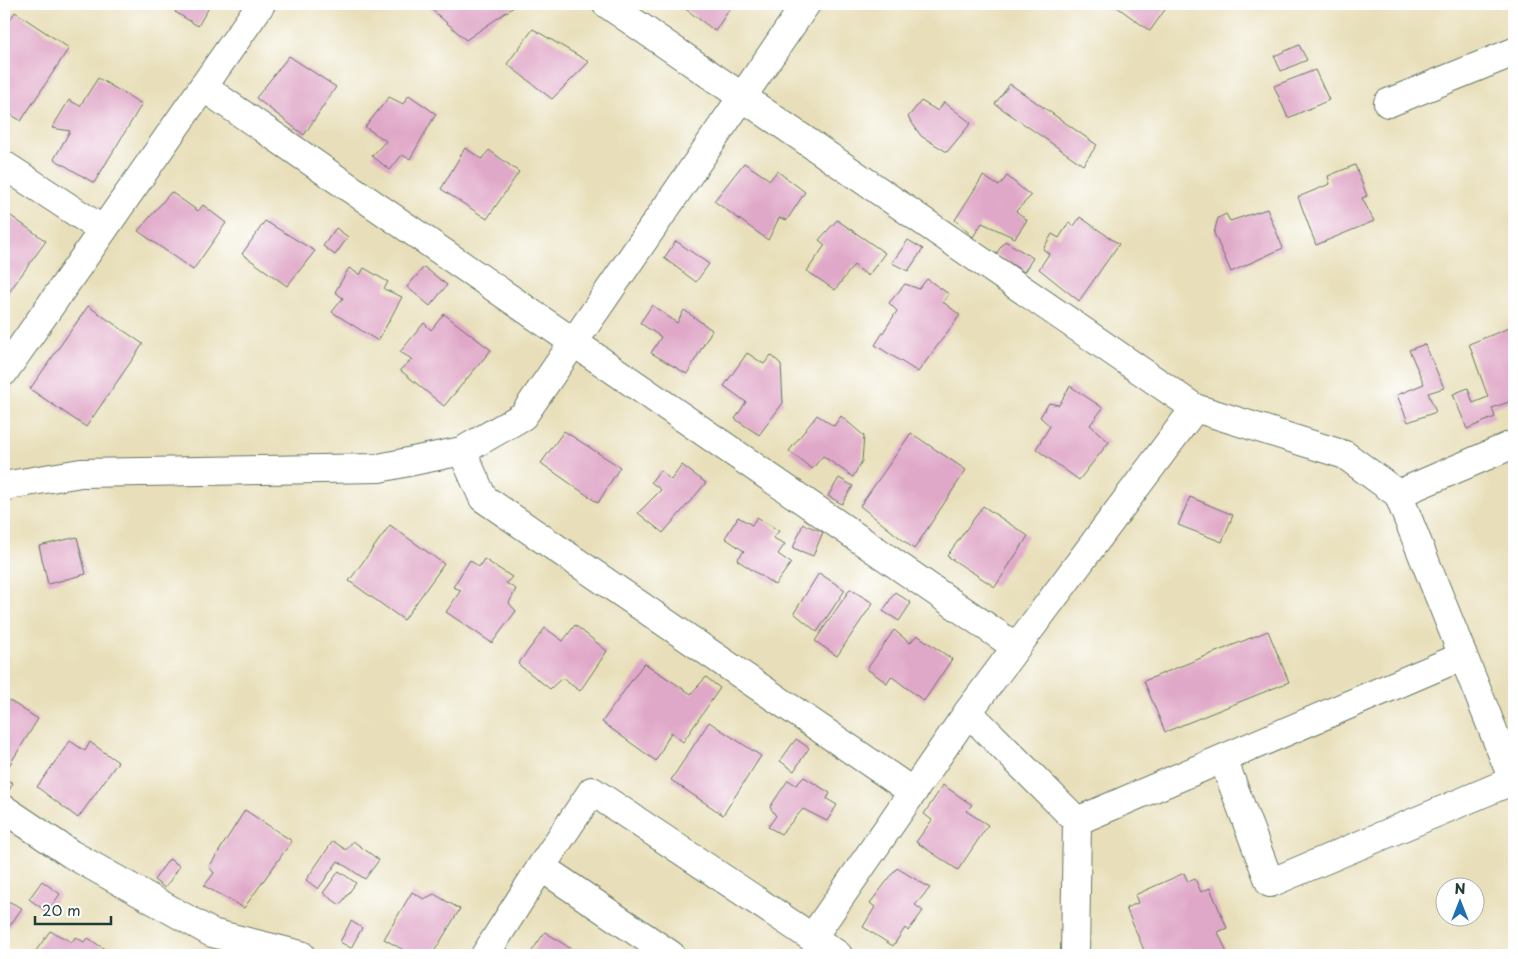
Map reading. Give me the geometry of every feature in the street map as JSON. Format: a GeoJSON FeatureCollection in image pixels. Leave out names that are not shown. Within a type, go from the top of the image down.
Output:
{"type":"FeatureCollection","features":[{"type":"Feature","properties":{"kind":"street"},"geometry":{"type":"LineString","coordinates":[[4,372],[260,4]]}},
{"type":"Feature","properties":{"kind":"street"},"geometry":{"type":"LineString","coordinates":[[608,4],[1195,408],[1345,455],[1398,494],[1514,780],[1270,883],[1223,759]]}},
{"type":"Feature","properties":{"kind":"street"},"geometry":{"type":"LineString","coordinates":[[4,488],[81,473],[379,468],[462,452],[523,416],[806,4]]}},
{"type":"Feature","properties":{"kind":"street"},"geometry":{"type":"LineString","coordinates":[[1388,103],[1514,52]]}},
{"type":"Feature","properties":{"kind":"street"},"geometry":{"type":"LineString","coordinates":[[203,87],[1016,647]]}},
{"type":"Feature","properties":{"kind":"street"},"geometry":{"type":"LineString","coordinates":[[4,165],[103,230]]}},
{"type":"Feature","properties":{"kind":"street"},"geometry":{"type":"LineString","coordinates":[[812,938],[968,712],[1195,408]]}},
{"type":"Feature","properties":{"kind":"street"},"geometry":{"type":"LineString","coordinates":[[1398,494],[1514,444]]}},
{"type":"Feature","properties":{"kind":"street"},"geometry":{"type":"LineString","coordinates":[[462,452],[483,498],[913,792]]}},
{"type":"Feature","properties":{"kind":"street"},"geometry":{"type":"LineString","coordinates":[[1077,822],[1463,656]]}},
{"type":"Feature","properties":{"kind":"street"},"geometry":{"type":"LineString","coordinates":[[968,712],[1077,822],[1075,955]]}},
{"type":"Feature","properties":{"kind":"street"},"geometry":{"type":"LineString","coordinates":[[485,955],[592,791],[838,955]]}},
{"type":"Feature","properties":{"kind":"street"},"geometry":{"type":"LineString","coordinates":[[4,809],[72,854],[212,933],[301,955]]}},
{"type":"Feature","properties":{"kind":"street"},"geometry":{"type":"LineString","coordinates":[[541,867],[671,955]]}},
{"type":"Feature","properties":{"kind":"building"},"geometry":{"type":"Polygon","coordinates":[[[180,4],[211,4],[198,26],[175,12],[180,4]]]}},
{"type":"Feature","properties":{"kind":"building"},"geometry":{"type":"Polygon","coordinates":[[[433,4],[518,4],[466,40],[430,8],[433,4]]]}},
{"type":"Feature","properties":{"kind":"building"},"geometry":{"type":"Polygon","coordinates":[[[679,4],[733,4],[715,31],[679,4]]]}},
{"type":"Feature","properties":{"kind":"building"},"geometry":{"type":"Polygon","coordinates":[[[1113,4],[1169,4],[1150,31],[1113,4]]]}},
{"type":"Feature","properties":{"kind":"building"},"geometry":{"type":"Polygon","coordinates":[[[15,12],[69,48],[21,121],[4,110],[4,29],[15,12]]]}},
{"type":"Feature","properties":{"kind":"building"},"geometry":{"type":"Polygon","coordinates":[[[533,29],[589,62],[552,99],[507,64],[533,29]]]}},
{"type":"Feature","properties":{"kind":"building"},"geometry":{"type":"Polygon","coordinates":[[[1299,45],[1307,60],[1281,71],[1274,56],[1299,45]]]}},
{"type":"Feature","properties":{"kind":"building"},"geometry":{"type":"Polygon","coordinates":[[[289,56],[336,87],[304,135],[256,98],[289,56]]]}},
{"type":"Feature","properties":{"kind":"building"},"geometry":{"type":"Polygon","coordinates":[[[1315,70],[1329,100],[1288,118],[1274,86],[1315,70]]]}},
{"type":"Feature","properties":{"kind":"building"},"geometry":{"type":"Polygon","coordinates":[[[98,78],[142,104],[94,183],[54,159],[70,131],[52,128],[69,100],[80,106],[98,78]]]}},
{"type":"Feature","properties":{"kind":"building"},"geometry":{"type":"Polygon","coordinates":[[[1010,84],[1097,145],[1083,165],[995,104],[1010,84]]]}},
{"type":"Feature","properties":{"kind":"building"},"geometry":{"type":"Polygon","coordinates":[[[409,95],[436,114],[410,159],[402,155],[390,170],[372,156],[386,141],[365,127],[389,97],[403,104],[409,95]]]}},
{"type":"Feature","properties":{"kind":"building"},"geometry":{"type":"Polygon","coordinates":[[[921,101],[938,111],[944,102],[971,123],[947,152],[921,136],[908,117],[921,101]]]}},
{"type":"Feature","properties":{"kind":"building"},"geometry":{"type":"Polygon","coordinates":[[[465,148],[482,159],[489,150],[519,172],[487,219],[441,189],[465,148]]]}},
{"type":"Feature","properties":{"kind":"building"},"geometry":{"type":"Polygon","coordinates":[[[744,163],[770,180],[777,171],[805,192],[787,220],[779,218],[768,240],[714,201],[744,163]]]}},
{"type":"Feature","properties":{"kind":"building"},"geometry":{"type":"Polygon","coordinates":[[[1355,165],[1367,196],[1362,198],[1374,221],[1316,245],[1298,197],[1330,184],[1328,176],[1355,165]]]}},
{"type":"Feature","properties":{"kind":"building"},"geometry":{"type":"Polygon","coordinates":[[[983,176],[999,186],[1007,176],[1031,196],[1016,211],[1027,220],[1015,238],[982,223],[973,237],[955,220],[983,176]]]}},
{"type":"Feature","properties":{"kind":"building"},"geometry":{"type":"Polygon","coordinates":[[[171,192],[198,211],[203,205],[226,223],[193,270],[138,231],[171,192]]]}},
{"type":"Feature","properties":{"kind":"building"},"geometry":{"type":"Polygon","coordinates":[[[1267,209],[1283,248],[1231,272],[1214,233],[1218,218],[1226,214],[1230,221],[1267,209]]]}},
{"type":"Feature","properties":{"kind":"building"},"geometry":{"type":"Polygon","coordinates":[[[4,211],[46,241],[4,299],[4,211]]]}},
{"type":"Feature","properties":{"kind":"building"},"geometry":{"type":"Polygon","coordinates":[[[1080,217],[1119,244],[1079,301],[1039,269],[1049,254],[1043,249],[1052,234],[1059,238],[1069,222],[1074,226],[1080,217]]]}},
{"type":"Feature","properties":{"kind":"building"},"geometry":{"type":"Polygon","coordinates":[[[837,220],[885,253],[868,276],[854,265],[835,290],[807,271],[825,245],[819,240],[837,220]]]}},
{"type":"Feature","properties":{"kind":"building"},"geometry":{"type":"Polygon","coordinates":[[[265,221],[315,251],[287,286],[242,254],[265,221]]]}},
{"type":"Feature","properties":{"kind":"building"},"geometry":{"type":"Polygon","coordinates":[[[336,228],[348,237],[335,255],[323,246],[336,228]]]}},
{"type":"Feature","properties":{"kind":"building"},"geometry":{"type":"Polygon","coordinates":[[[908,240],[923,249],[908,271],[892,263],[908,240]]]}},
{"type":"Feature","properties":{"kind":"building"},"geometry":{"type":"Polygon","coordinates":[[[676,241],[709,264],[696,282],[664,258],[676,241]]]}},
{"type":"Feature","properties":{"kind":"building"},"geometry":{"type":"Polygon","coordinates":[[[1005,241],[1033,258],[1024,272],[996,254],[1005,241]]]}},
{"type":"Feature","properties":{"kind":"building"},"geometry":{"type":"Polygon","coordinates":[[[424,267],[447,285],[430,306],[407,287],[424,267]]]}},
{"type":"Feature","properties":{"kind":"building"},"geometry":{"type":"Polygon","coordinates":[[[349,268],[360,275],[364,268],[388,282],[384,289],[402,297],[378,341],[332,312],[343,298],[335,292],[349,268]]]}},
{"type":"Feature","properties":{"kind":"building"},"geometry":{"type":"Polygon","coordinates":[[[927,279],[949,294],[943,302],[960,315],[918,372],[875,345],[897,311],[889,303],[905,284],[919,289],[927,279]]]}},
{"type":"Feature","properties":{"kind":"building"},"geometry":{"type":"Polygon","coordinates":[[[652,305],[677,323],[684,310],[712,330],[687,374],[651,353],[661,337],[640,323],[652,305]]]}},
{"type":"Feature","properties":{"kind":"building"},"geometry":{"type":"Polygon","coordinates":[[[88,306],[143,344],[86,427],[30,389],[88,306]]]}},
{"type":"Feature","properties":{"kind":"building"},"geometry":{"type":"Polygon","coordinates":[[[444,314],[491,350],[444,406],[400,370],[412,359],[400,352],[424,323],[431,330],[444,314]]]}},
{"type":"Feature","properties":{"kind":"building"},"geometry":{"type":"Polygon","coordinates":[[[1514,326],[1514,400],[1492,408],[1495,417],[1467,429],[1453,394],[1468,388],[1473,403],[1488,397],[1469,344],[1514,326]]]}},
{"type":"Feature","properties":{"kind":"building"},"geometry":{"type":"Polygon","coordinates":[[[1425,344],[1444,388],[1428,393],[1436,412],[1408,422],[1397,395],[1424,384],[1409,350],[1425,344]]]}},
{"type":"Feature","properties":{"kind":"building"},"geometry":{"type":"Polygon","coordinates":[[[747,353],[764,364],[771,355],[781,364],[783,403],[759,435],[735,419],[746,402],[724,386],[747,353]]]}},
{"type":"Feature","properties":{"kind":"building"},"geometry":{"type":"Polygon","coordinates":[[[1070,386],[1103,408],[1090,425],[1109,442],[1079,480],[1036,449],[1050,426],[1040,417],[1049,403],[1059,405],[1070,386]]]}},
{"type":"Feature","properties":{"kind":"building"},"geometry":{"type":"Polygon","coordinates":[[[817,415],[834,426],[841,416],[864,436],[862,461],[853,477],[823,456],[812,469],[789,451],[817,415]]]}},
{"type":"Feature","properties":{"kind":"building"},"geometry":{"type":"Polygon","coordinates":[[[564,431],[620,467],[598,503],[541,463],[564,431]]]}},
{"type":"Feature","properties":{"kind":"building"},"geometry":{"type":"Polygon","coordinates":[[[911,433],[966,470],[914,549],[860,506],[911,433]]]}},
{"type":"Feature","properties":{"kind":"building"},"geometry":{"type":"Polygon","coordinates":[[[682,465],[706,483],[663,533],[638,513],[661,490],[651,482],[660,470],[671,480],[682,465]]]}},
{"type":"Feature","properties":{"kind":"building"},"geometry":{"type":"Polygon","coordinates":[[[839,478],[853,486],[842,504],[828,496],[839,478]]]}},
{"type":"Feature","properties":{"kind":"building"},"geometry":{"type":"Polygon","coordinates":[[[1190,497],[1233,515],[1222,542],[1178,525],[1190,497]]]}},
{"type":"Feature","properties":{"kind":"building"},"geometry":{"type":"Polygon","coordinates":[[[983,506],[1028,536],[995,587],[947,556],[983,506]]]}},
{"type":"Feature","properties":{"kind":"building"},"geometry":{"type":"Polygon","coordinates":[[[738,517],[752,525],[757,517],[779,531],[773,538],[785,544],[778,554],[791,563],[775,585],[737,560],[744,551],[725,538],[738,517]]]}},
{"type":"Feature","properties":{"kind":"building"},"geometry":{"type":"Polygon","coordinates":[[[803,524],[823,532],[813,556],[793,548],[803,524]]]}},
{"type":"Feature","properties":{"kind":"building"},"geometry":{"type":"Polygon","coordinates":[[[390,525],[444,564],[404,620],[349,581],[390,525]]]}},
{"type":"Feature","properties":{"kind":"building"},"geometry":{"type":"Polygon","coordinates":[[[77,537],[86,574],[48,584],[39,546],[77,537]]]}},
{"type":"Feature","properties":{"kind":"building"},"geometry":{"type":"Polygon","coordinates":[[[484,559],[512,577],[506,583],[516,589],[509,603],[516,611],[492,643],[446,612],[461,590],[453,587],[470,560],[479,567],[484,559]]]}},
{"type":"Feature","properties":{"kind":"building"},"geometry":{"type":"Polygon","coordinates":[[[819,573],[845,590],[817,632],[794,613],[819,573]]]}},
{"type":"Feature","properties":{"kind":"building"},"geometry":{"type":"Polygon","coordinates":[[[850,589],[873,603],[837,656],[815,641],[850,589]]]}},
{"type":"Feature","properties":{"kind":"building"},"geometry":{"type":"Polygon","coordinates":[[[895,592],[911,603],[899,621],[883,611],[895,592]]]}},
{"type":"Feature","properties":{"kind":"building"},"geometry":{"type":"Polygon","coordinates":[[[575,625],[607,651],[580,691],[562,678],[550,689],[518,664],[545,628],[563,641],[575,625]]]}},
{"type":"Feature","properties":{"kind":"building"},"geometry":{"type":"Polygon","coordinates":[[[894,630],[910,643],[917,635],[952,659],[924,701],[891,676],[887,683],[867,669],[894,630]]]}},
{"type":"Feature","properties":{"kind":"building"},"geometry":{"type":"Polygon","coordinates":[[[1268,631],[1289,682],[1165,732],[1144,681],[1268,631]]]}},
{"type":"Feature","properties":{"kind":"building"},"geometry":{"type":"Polygon","coordinates":[[[644,663],[691,694],[706,677],[720,688],[683,742],[671,732],[656,761],[602,722],[644,663]]]}},
{"type":"Feature","properties":{"kind":"building"},"geometry":{"type":"Polygon","coordinates":[[[4,697],[38,719],[7,769],[4,767],[4,697]]]}},
{"type":"Feature","properties":{"kind":"building"},"geometry":{"type":"Polygon","coordinates":[[[709,722],[761,756],[723,815],[671,780],[709,722]]]}},
{"type":"Feature","properties":{"kind":"building"},"geometry":{"type":"Polygon","coordinates":[[[796,739],[809,748],[794,771],[780,761],[796,739]]]}},
{"type":"Feature","properties":{"kind":"building"},"geometry":{"type":"Polygon","coordinates":[[[70,741],[85,751],[90,742],[118,762],[78,818],[37,787],[70,741]]]}},
{"type":"Feature","properties":{"kind":"building"},"geometry":{"type":"Polygon","coordinates":[[[804,777],[830,793],[827,799],[837,805],[827,821],[803,809],[781,834],[768,827],[776,816],[770,807],[788,780],[796,785],[804,777]]]}},
{"type":"Feature","properties":{"kind":"building"},"geometry":{"type":"Polygon","coordinates":[[[4,778],[13,783],[4,799],[4,778]]]}},
{"type":"Feature","properties":{"kind":"building"},"geometry":{"type":"Polygon","coordinates":[[[943,785],[972,805],[966,811],[988,825],[958,870],[916,842],[932,820],[924,814],[943,785]]]}},
{"type":"Feature","properties":{"kind":"building"},"geometry":{"type":"Polygon","coordinates":[[[245,810],[292,841],[244,908],[204,886],[214,873],[209,867],[245,810]]]}},
{"type":"Feature","properties":{"kind":"building"},"geometry":{"type":"Polygon","coordinates":[[[333,841],[346,850],[353,841],[379,860],[365,879],[338,861],[318,889],[306,880],[333,841]]]}},
{"type":"Feature","properties":{"kind":"building"},"geometry":{"type":"Polygon","coordinates":[[[169,859],[180,866],[165,888],[154,880],[169,859]]]}},
{"type":"Feature","properties":{"kind":"building"},"geometry":{"type":"Polygon","coordinates":[[[897,868],[930,888],[915,905],[923,911],[908,931],[905,928],[893,946],[863,927],[875,907],[870,903],[897,868]]]}},
{"type":"Feature","properties":{"kind":"building"},"geometry":{"type":"Polygon","coordinates":[[[339,871],[356,883],[340,905],[323,893],[339,871]]]}},
{"type":"Feature","properties":{"kind":"building"},"geometry":{"type":"Polygon","coordinates":[[[1184,873],[1188,882],[1195,879],[1201,892],[1210,888],[1227,928],[1218,932],[1228,955],[1146,955],[1126,908],[1138,903],[1135,895],[1184,873]]]}},
{"type":"Feature","properties":{"kind":"building"},"geometry":{"type":"Polygon","coordinates":[[[42,881],[60,894],[47,912],[29,899],[42,881]]]}},
{"type":"Feature","properties":{"kind":"building"},"geometry":{"type":"Polygon","coordinates":[[[412,892],[424,899],[434,894],[460,909],[432,955],[405,955],[407,952],[384,939],[412,892]]]}},
{"type":"Feature","properties":{"kind":"building"},"geometry":{"type":"Polygon","coordinates":[[[4,899],[22,908],[5,933],[4,932],[4,899]]]}},
{"type":"Feature","properties":{"kind":"building"},"geometry":{"type":"Polygon","coordinates":[[[351,921],[362,928],[351,948],[340,942],[351,921]]]}},
{"type":"Feature","properties":{"kind":"building"},"geometry":{"type":"Polygon","coordinates":[[[50,931],[72,942],[75,937],[84,942],[88,938],[112,954],[33,955],[50,931]]]}},
{"type":"Feature","properties":{"kind":"building"},"geometry":{"type":"Polygon","coordinates":[[[545,932],[576,952],[574,955],[530,954],[545,932]]]}}]}
